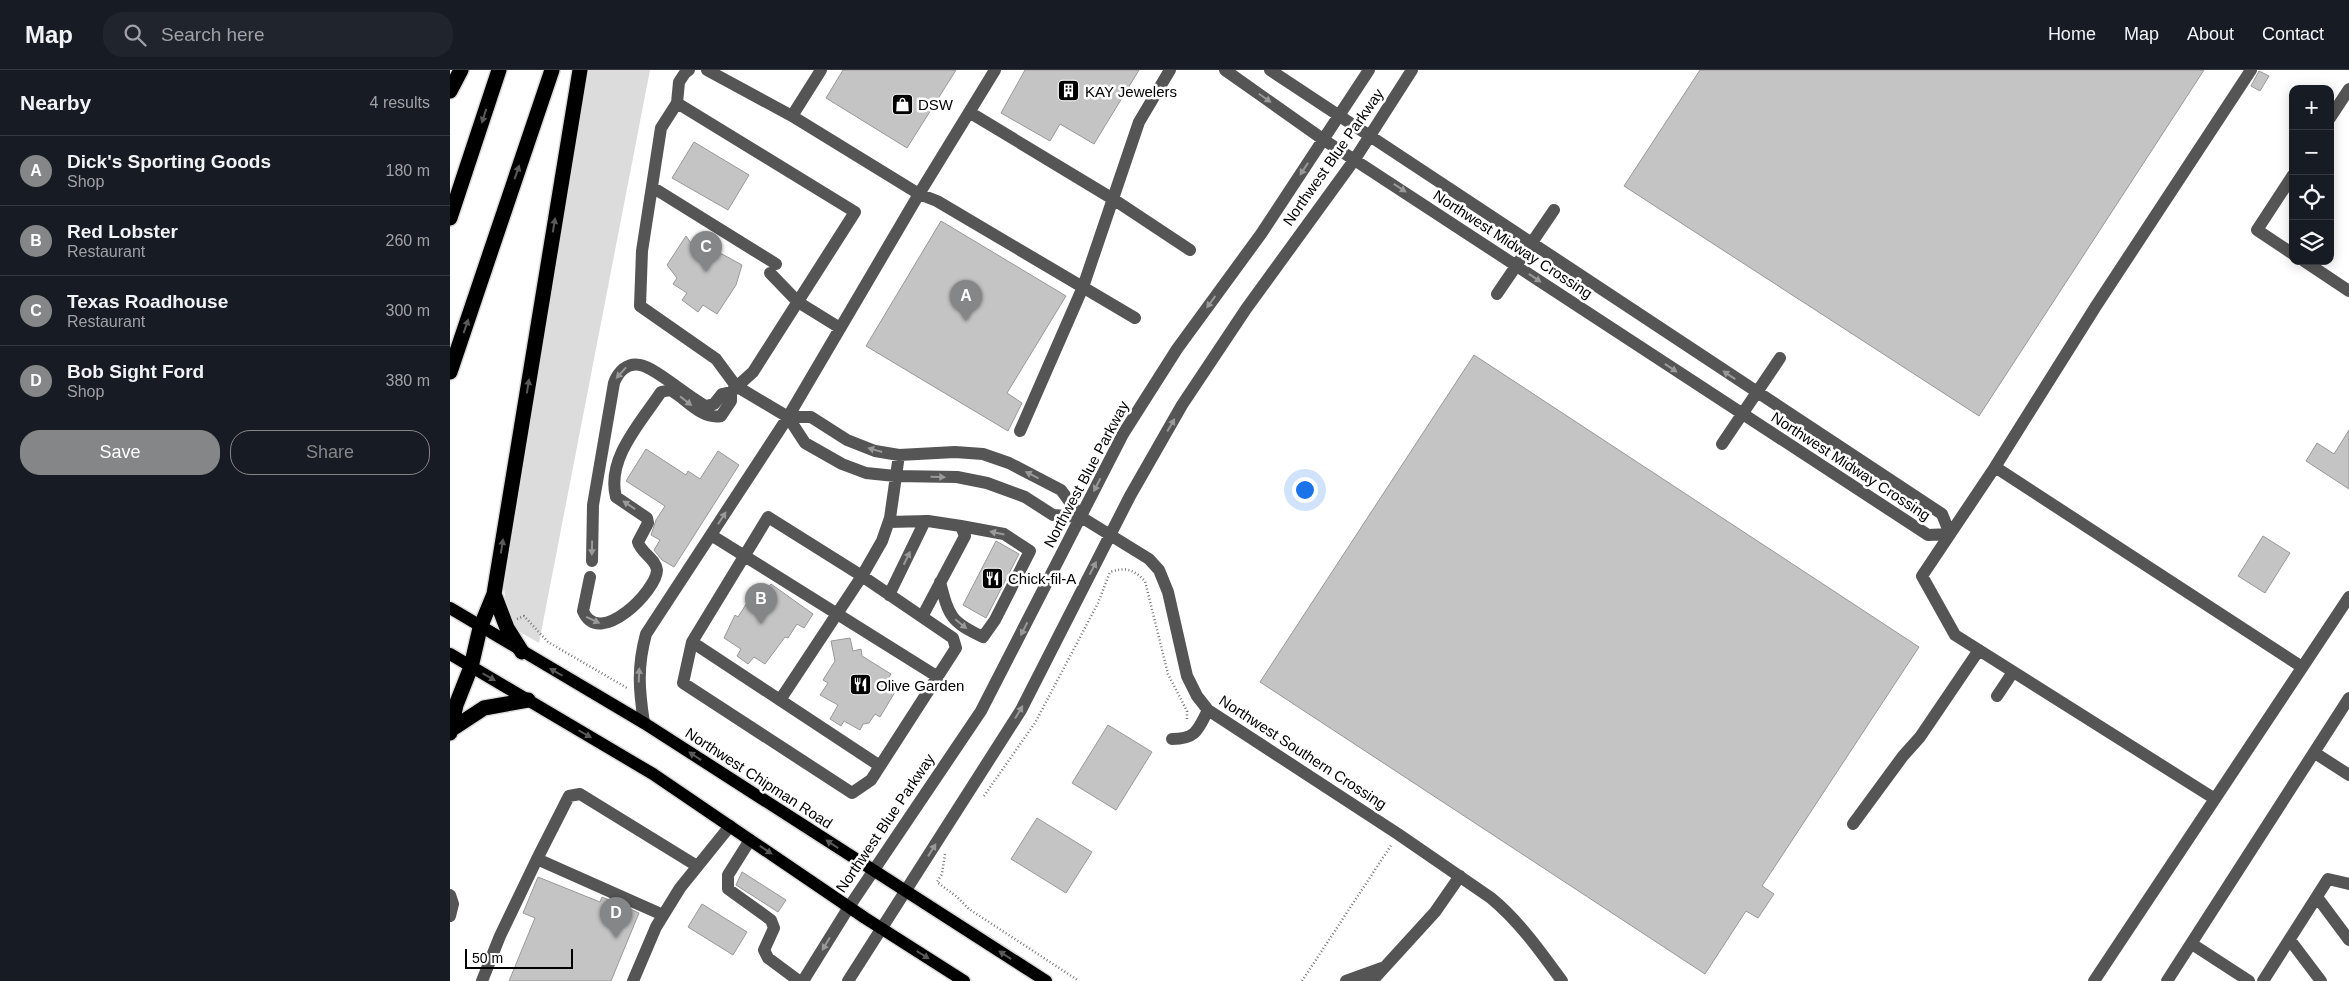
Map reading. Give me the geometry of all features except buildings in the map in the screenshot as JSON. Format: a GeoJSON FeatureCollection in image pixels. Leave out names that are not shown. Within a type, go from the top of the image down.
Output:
{"type":"FeatureCollection","features":[{"type":"Feature","properties":{"kind":"highway"},"geometry":{"type":"LineString","coordinates":[[450,92],[461,70]]}},
{"type":"Feature","properties":{"kind":"highway"},"geometry":{"type":"LineString","coordinates":[[450,218],[500,70]]}},
{"type":"Feature","properties":{"kind":"highway"},"geometry":{"type":"LineString","coordinates":[[450,372],[552,70]]}},
{"type":"Feature","properties":{"kind":"highway"},"geometry":{"type":"LineString","coordinates":[[451,731],[456,705],[471,667],[480,628],[494,594],[580,70]]}},
{"type":"Feature","properties":{"kind":"highway"},"geometry":{"type":"LineString","coordinates":[[494,594],[506,625],[522,652]]}},
{"type":"Feature","properties":{"kind":"highway"},"geometry":{"type":"LineString","coordinates":[[451,731],[484,708],[528,700]]}},
{"type":"Feature","properties":{"kind":"main road","name":"Northwest Chipman Road"},"geometry":{"type":"LineString","coordinates":[[450,608],[480,628],[644,724],[1046,981]]}},
{"type":"Feature","properties":{"kind":"main road"},"geometry":{"type":"LineString","coordinates":[[450,654],[654,774],[882,929],[964,981]]}},
{"type":"Feature","properties":{"kind":"street"},"geometry":{"type":"LineString","coordinates":[[590,577],[583,611],[585,616],[591,621],[604,624],[613,621],[629,610],[646,591],[655,576],[657,570],[655,565],[643,553],[638,542],[648,523],[647,518],[616,497],[613,485],[619,458],[661,392],[670,390],[698,410],[714,417],[721,416],[729,404],[734,389],[716,359],[640,306],[642,252],[661,128],[677,104],[679,82],[689,70]]}},
{"type":"Feature","properties":{"kind":"street"},"geometry":{"type":"LineString","coordinates":[[709,70],[792,116],[919,194],[937,200],[1135,318]]}},
{"type":"Feature","properties":{"kind":"street"},"geometry":{"type":"LineString","coordinates":[[792,116],[821,70]]}},
{"type":"Feature","properties":{"kind":"street"},"geometry":{"type":"LineString","coordinates":[[644,724],[639,688],[640,656],[646,634],[788,417],[919,194],[995,70]]}},
{"type":"Feature","properties":{"kind":"street"},"geometry":{"type":"LineString","coordinates":[[1020,432],[1083,287],[1138,122],[1170,70]]}},
{"type":"Feature","properties":{"kind":"street","name":"Northwest Midway Crossing"},"geometry":{"type":"LineString","coordinates":[[1225,70],[1324,140],[1928,535],[1950,534],[1942,514],[1270,70]]}},
{"type":"Feature","properties":{"kind":"street","name":"Northwest Blue Parkway"},"geometry":{"type":"LineString","coordinates":[[803,981],[848,906],[981,711],[1123,434],[1177,349],[1261,234],[1369,70]]}},
{"type":"Feature","properties":{"kind":"street","name":"Northwest Blue Parkway"},"geometry":{"type":"LineString","coordinates":[[848,981],[1021,710],[1130,496],[1182,405],[1246,309],[1355,159],[1412,70]]}},
{"type":"Feature","properties":{"kind":"street"},"geometry":{"type":"LineString","coordinates":[[2215,799],[1956,634],[1922,576],[1995,467],[2096,306],[2251,70]]}},
{"type":"Feature","properties":{"kind":"street"},"geometry":{"type":"LineString","coordinates":[[2334,112],[2349,89]]}},
{"type":"Feature","properties":{"kind":"street"},"geometry":{"type":"LineString","coordinates":[[592,561],[593,505],[614,383],[619,374],[628,366],[642,365],[706,406],[714,404],[722,394],[734,389],[753,372],[855,212],[677,104]]}},
{"type":"Feature","properties":{"kind":"street"},"geometry":{"type":"LineString","coordinates":[[969,112],[1112,199],[1190,250]]}},
{"type":"Feature","properties":{"kind":"street"},"geometry":{"type":"LineString","coordinates":[[2289,181],[2257,230],[2289,251]]}},
{"type":"Feature","properties":{"kind":"street"},"geometry":{"type":"LineString","coordinates":[[652,187],[773,269],[798,302],[840,328]]}},
{"type":"Feature","properties":{"kind":"street"},"geometry":{"type":"LineString","coordinates":[[1498,294],[1554,210]]}},
{"type":"Feature","properties":{"kind":"street"},"geometry":{"type":"LineString","coordinates":[[2310,265],[2349,291]]}},
{"type":"Feature","properties":{"kind":"street"},"geometry":{"type":"LineString","coordinates":[[1722,444],[1780,358]]}},
{"type":"Feature","properties":{"kind":"street","name":"Northwest Southern Crossing"},"geometry":{"type":"LineString","coordinates":[[734,389],[788,417],[811,418],[847,440],[874,451],[899,455],[955,452],[983,454],[1009,463],[1061,490],[1081,517],[1149,559],[1159,570],[1168,592],[1187,676],[1197,696],[1208,710],[1398,834],[1504,908],[1562,981]]}},
{"type":"Feature","properties":{"kind":"street","name":"Northwest Southern Crossing"},"geometry":{"type":"LineString","coordinates":[[788,417],[805,443],[842,464],[866,473],[895,476],[957,477],[987,483],[1025,497],[1053,515],[1081,517]]}},
{"type":"Feature","properties":{"kind":"street"},"geometry":{"type":"LineString","coordinates":[[780,700],[862,576],[882,541],[889,522],[899,455]]}},
{"type":"Feature","properties":{"kind":"street"},"geometry":{"type":"LineString","coordinates":[[1995,467],[2302,667]]}},
{"type":"Feature","properties":{"kind":"street"},"geometry":{"type":"LineString","coordinates":[[768,517],[862,576],[953,638],[956,648],[872,780],[852,793],[683,683],[692,642],[768,517]]}},
{"type":"Feature","properties":{"kind":"street"},"geometry":{"type":"LineString","coordinates":[[889,522],[925,521],[1004,534],[1030,551],[995,620],[983,638],[961,627],[948,612],[940,582]]}},
{"type":"Feature","properties":{"kind":"street"},"geometry":{"type":"LineString","coordinates":[[889,595],[925,521]]}},
{"type":"Feature","properties":{"kind":"street"},"geometry":{"type":"LineString","coordinates":[[922,617],[965,536],[961,526]]}},
{"type":"Feature","properties":{"kind":"street"},"geometry":{"type":"LineString","coordinates":[[711,536],[743,558],[938,677]]}},
{"type":"Feature","properties":{"kind":"street"},"geometry":{"type":"LineString","coordinates":[[2094,981],[2349,597]]}},
{"type":"Feature","properties":{"kind":"street"},"geometry":{"type":"LineString","coordinates":[[692,642],[880,766]]}},
{"type":"Feature","properties":{"kind":"street"},"geometry":{"type":"LineString","coordinates":[[1854,824],[1903,756],[1920,737],[1979,650]]}},
{"type":"Feature","properties":{"kind":"street"},"geometry":{"type":"LineString","coordinates":[[1996,696],[2014,672]]}},
{"type":"Feature","properties":{"kind":"street"},"geometry":{"type":"LineString","coordinates":[[2168,981],[2349,698]]}},
{"type":"Feature","properties":{"kind":"street"},"geometry":{"type":"LineString","coordinates":[[1172,739],[1188,738],[1195,734],[1208,710]]}},
{"type":"Feature","properties":{"kind":"street"},"geometry":{"type":"LineString","coordinates":[[2315,753],[2349,775]]}},
{"type":"Feature","properties":{"kind":"street"},"geometry":{"type":"LineString","coordinates":[[482,981],[500,936],[569,796],[580,794],[696,866]]}},
{"type":"Feature","properties":{"kind":"street"},"geometry":{"type":"LineString","coordinates":[[633,981],[663,916],[680,888],[730,826]]}},
{"type":"Feature","properties":{"kind":"street"},"geometry":{"type":"LineString","coordinates":[[750,840],[728,875],[728,889],[771,920],[774,928],[764,950],[768,958],[799,981]]}},
{"type":"Feature","properties":{"kind":"street"},"geometry":{"type":"LineString","coordinates":[[537,859],[663,916]]}},
{"type":"Feature","properties":{"kind":"street"},"geometry":{"type":"LineString","coordinates":[[1372,981],[1435,912],[1460,876]]}},
{"type":"Feature","properties":{"kind":"street"},"geometry":{"type":"LineString","coordinates":[[2263,981],[2328,879],[2349,884]]}},
{"type":"Feature","properties":{"kind":"street"},"geometry":{"type":"LineString","coordinates":[[450,894],[453,904],[450,916]]}},
{"type":"Feature","properties":{"kind":"street"},"geometry":{"type":"LineString","coordinates":[[2317,897],[2349,940]]}},
{"type":"Feature","properties":{"kind":"street"},"geometry":{"type":"LineString","coordinates":[[2290,940],[2320,981]]}},
{"type":"Feature","properties":{"kind":"street"},"geometry":{"type":"LineString","coordinates":[[2192,944],[2249,981]]}},
{"type":"Feature","properties":{"kind":"street"},"geometry":{"type":"LineString","coordinates":[[1346,981],[1384,967]]}},
{"type":"Feature","properties":{"kind":"path"},"geometry":{"type":"LineString","coordinates":[[982,797],[1035,723],[1098,602],[1110,572],[1122,568],[1137,573],[1145,581],[1168,674],[1187,711],[1188,738]]}},
{"type":"Feature","properties":{"kind":"path"},"geometry":{"type":"LineString","coordinates":[[506,625],[524,616],[548,642],[629,689],[639,688]]}},
{"type":"Feature","properties":{"kind":"path"},"geometry":{"type":"LineString","coordinates":[[1302,981],[1398,834]]}},
{"type":"Feature","properties":{"kind":"path"},"geometry":{"type":"LineString","coordinates":[[949,846],[945,855],[942,874],[937,882],[969,909],[1079,981]]}},
{"type":"Feature","properties":{"kind":"shaded area"},"geometry":{"type":"Polygon","coordinates":[[[588,70],[650,70],[539,643],[515,629],[505,598],[504,587],[588,70]]]}},
{"type":"Feature","properties":{"kind":"place","name":"KAY Jewelers"},"geometry":{"type":"Point","coordinates":[1069,91]}},
{"type":"Feature","properties":{"kind":"place","name":"DSW"},"geometry":{"type":"Point","coordinates":[902,104]}},
{"type":"Feature","properties":{"kind":"place","name":"Texas Roadhouse"},"geometry":{"type":"Point","coordinates":[706,272]}},
{"type":"Feature","properties":{"kind":"place","name":"Dick's Sporting Goods"},"geometry":{"type":"Point","coordinates":[966,321]}},
{"type":"Feature","properties":{"kind":"place","name":"Chick-fil-A"},"geometry":{"type":"Point","coordinates":[992,578]}},
{"type":"Feature","properties":{"kind":"place","name":"Red Lobster"},"geometry":{"type":"Point","coordinates":[761,624]}},
{"type":"Feature","properties":{"kind":"place","name":"Olive Garden"},"geometry":{"type":"Point","coordinates":[860,685]}},
{"type":"Feature","properties":{"kind":"place","name":"Bob Sight Ford"},"geometry":{"type":"Point","coordinates":[616,938]}}]}
